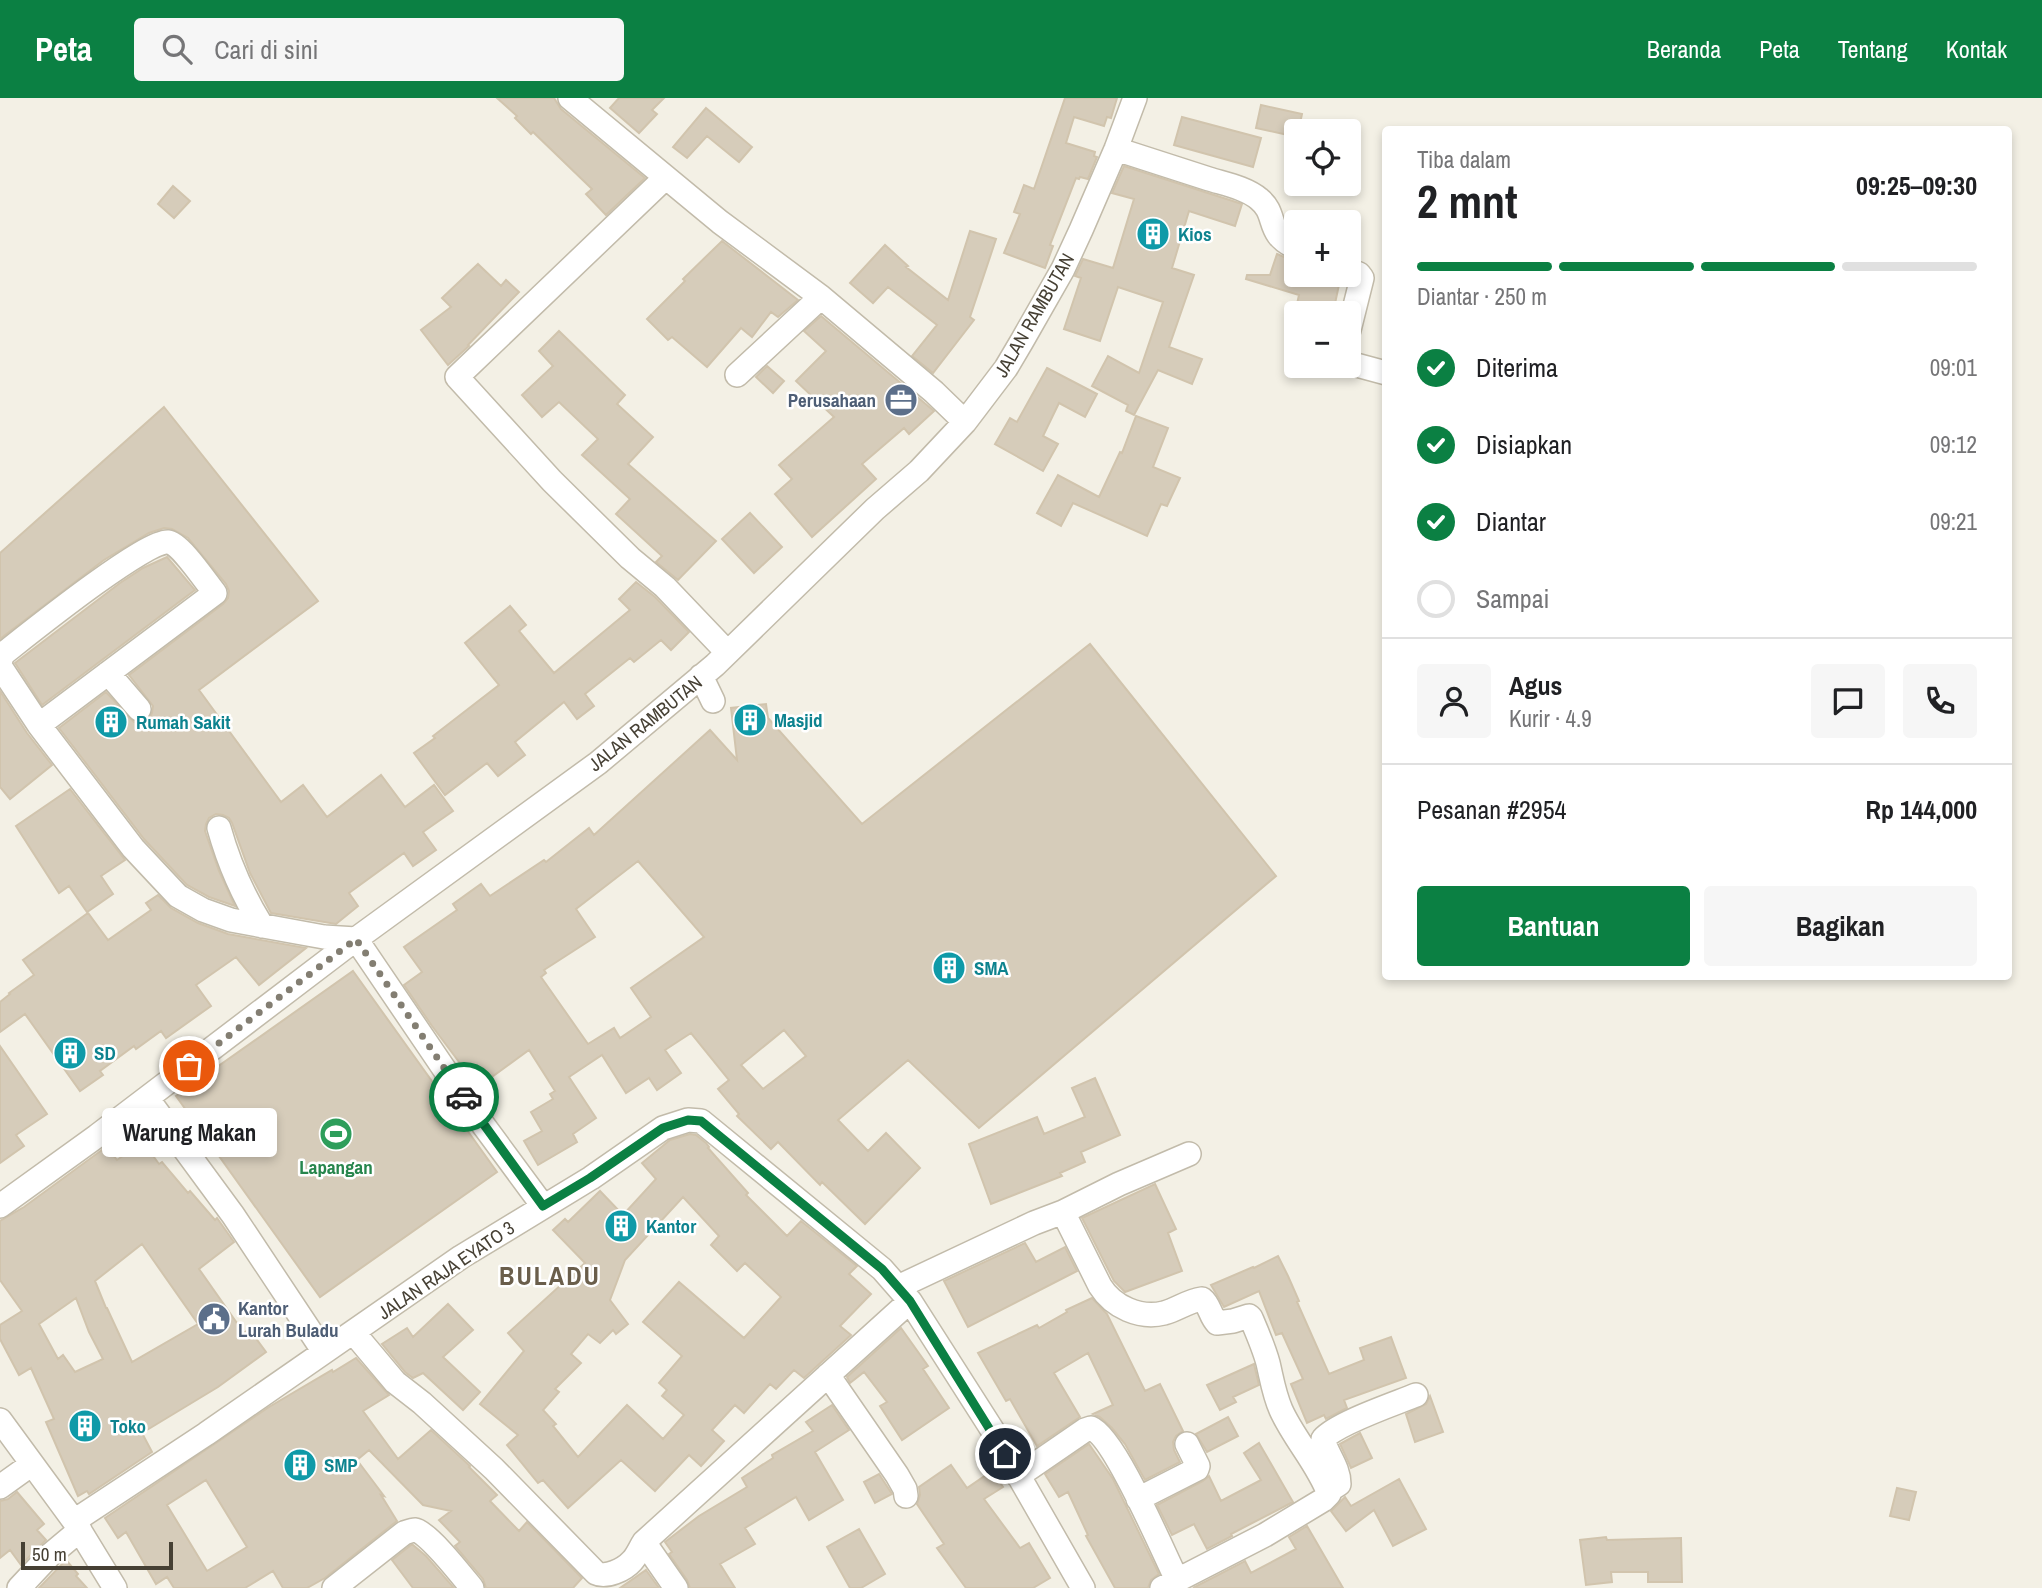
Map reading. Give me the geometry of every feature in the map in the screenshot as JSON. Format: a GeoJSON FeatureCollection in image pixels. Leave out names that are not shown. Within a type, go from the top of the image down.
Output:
{"type":"FeatureCollection","features":[{"type":"Feature","properties":{"kind":"street","name":"JALAN RAMBUTAN"},"geometry":{"type":"LineString","coordinates":[[0,1206],[356,939],[598,763],[701,676],[875,509],[919,471],[965,422],[1006,368],[1063,269],[1116,149],[1135,98]]}},
{"type":"Feature","properties":{"kind":"street"},"geometry":{"type":"LineString","coordinates":[[577,100],[665,178],[821,297],[934,392],[965,422]]}},
{"type":"Feature","properties":{"kind":"street"},"geometry":{"type":"LineString","coordinates":[[1116,149],[1255,195],[1266,208],[1284,242]]}},
{"type":"Feature","properties":{"kind":"street"},"geometry":{"type":"LineString","coordinates":[[665,178],[457,377],[552,481],[630,558],[665,587],[727,652]]}},
{"type":"Feature","properties":{"kind":"street"},"geometry":{"type":"LineString","coordinates":[[737,376],[821,297]]}},
{"type":"Feature","properties":{"kind":"street"},"geometry":{"type":"LineString","coordinates":[[1361,366],[1382,372]]}},
{"type":"Feature","properties":{"kind":"street"},"geometry":{"type":"LineString","coordinates":[[39,725],[215,593],[173,544],[167,542],[155,545],[122,565],[2,654],[0,664],[39,725],[132,848],[178,896],[224,917],[324,937],[356,939],[471,1107],[543,1206]]}},
{"type":"Feature","properties":{"kind":"street"},"geometry":{"type":"LineString","coordinates":[[108,673],[139,709]]}},
{"type":"Feature","properties":{"kind":"street"},"geometry":{"type":"LineString","coordinates":[[701,676],[713,701]]}},
{"type":"Feature","properties":{"kind":"street"},"geometry":{"type":"LineString","coordinates":[[219,828],[237,882],[262,926]]}},
{"type":"Feature","properties":{"kind":"street"},"geometry":{"type":"LineString","coordinates":[[147,1098],[233,1215],[324,1352]]}},
{"type":"Feature","properties":{"kind":"street","name":"JALAN RAJA EYATO 3"},"geometry":{"type":"LineString","coordinates":[[19,1588],[77,1525],[206,1434],[461,1257],[590,1178],[663,1128],[688,1120],[701,1121],[882,1269],[904,1294],[993,1431],[1083,1588]]}},
{"type":"Feature","properties":{"kind":"street"},"geometry":{"type":"LineString","coordinates":[[353,1332],[395,1382],[494,1469],[596,1573],[608,1575],[631,1562],[644,1542],[828,1375],[904,1294],[1034,1223],[1189,1154]]}},
{"type":"Feature","properties":{"kind":"street"},"geometry":{"type":"LineString","coordinates":[[1018,1476],[1091,1428],[1099,1432],[1138,1499],[1169,1584],[1265,1535],[1328,1496],[1328,1491],[1282,1413],[1270,1382],[1268,1363],[1250,1316],[1217,1323],[1202,1299],[1151,1315],[1115,1303],[1107,1298],[1100,1286],[1063,1212]]}},
{"type":"Feature","properties":{"kind":"street"},"geometry":{"type":"LineString","coordinates":[[828,1375],[897,1475],[906,1496]]}},
{"type":"Feature","properties":{"kind":"street"},"geometry":{"type":"LineString","coordinates":[[1328,1491],[1339,1484],[1332,1459],[1324,1444],[1323,1439],[1328,1433],[1416,1395]]}},
{"type":"Feature","properties":{"kind":"street"},"geometry":{"type":"LineString","coordinates":[[0,1420],[77,1525],[115,1588]]}},
{"type":"Feature","properties":{"kind":"street"},"geometry":{"type":"LineString","coordinates":[[1138,1499],[1197,1469],[1187,1444]]}},
{"type":"Feature","properties":{"kind":"street"},"geometry":{"type":"LineString","coordinates":[[0,1487],[32,1464]]}},
{"type":"Feature","properties":{"kind":"street"},"geometry":{"type":"LineString","coordinates":[[334,1588],[404,1534],[413,1530],[420,1532],[446,1557],[472,1588]]}},
{"type":"Feature","properties":{"kind":"street"},"geometry":{"type":"LineString","coordinates":[[644,1542],[676,1588]]}},
{"type":"Feature","properties":{"kind":"building"},"geometry":{"type":"Polygon","coordinates":[[[497,98],[554,98],[561,109],[645,178],[606,215],[586,194],[592,189],[533,132],[531,134],[515,118],[517,116],[497,98]]]}},
{"type":"Feature","properties":{"kind":"building"},"geometry":{"type":"Polygon","coordinates":[[[619,98],[664,98],[652,110],[657,114],[639,133],[610,108],[619,98]]]}},
{"type":"Feature","properties":{"kind":"building"},"geometry":{"type":"Polygon","coordinates":[[[1065,98],[1117,98],[1111,118],[1107,117],[1104,126],[1074,117],[1066,143],[1095,152],[1094,156],[1097,157],[1088,179],[1076,178],[1050,245],[1053,246],[1045,268],[1004,253],[1020,214],[1014,212],[1024,185],[1034,189],[1065,98]]]}},
{"type":"Feature","properties":{"kind":"building"},"geometry":{"type":"Polygon","coordinates":[[[1261,105],[1302,114],[1301,119],[1284,119],[1284,134],[1256,128],[1261,105]]]}},
{"type":"Feature","properties":{"kind":"building"},"geometry":{"type":"Polygon","coordinates":[[[706,108],[752,147],[739,162],[707,136],[687,158],[673,147],[706,108]]]}},
{"type":"Feature","properties":{"kind":"building"},"geometry":{"type":"Polygon","coordinates":[[[1182,117],[1261,138],[1253,167],[1174,145],[1182,117]]]}},
{"type":"Feature","properties":{"kind":"building"},"geometry":{"type":"Polygon","coordinates":[[[1124,166],[1242,204],[1235,226],[1189,211],[1172,268],[1194,275],[1169,347],[1202,359],[1192,384],[1158,370],[1134,415],[1126,411],[1128,405],[1092,386],[1108,356],[1139,373],[1163,302],[1118,287],[1100,341],[1064,329],[1081,278],[1075,276],[1083,259],[1113,268],[1134,199],[1112,193],[1124,166]]]}},
{"type":"Feature","properties":{"kind":"building"},"geometry":{"type":"Polygon","coordinates":[[[173,186],[190,201],[174,218],[158,204],[173,186]]]}},
{"type":"Feature","properties":{"kind":"building"},"geometry":{"type":"Polygon","coordinates":[[[970,231],[996,239],[970,317],[974,320],[933,373],[912,356],[937,325],[888,287],[873,303],[850,283],[885,245],[908,266],[906,267],[948,300],[970,231]]]}},
{"type":"Feature","properties":{"kind":"building"},"geometry":{"type":"Polygon","coordinates":[[[722,241],[798,300],[778,317],[771,312],[752,337],[741,328],[707,367],[672,337],[668,340],[647,319],[722,241]]]}},
{"type":"Feature","properties":{"kind":"building"},"geometry":{"type":"Polygon","coordinates":[[[1277,254],[1284,257],[1284,287],[1339,287],[1336,301],[1298,301],[1299,295],[1246,279],[1247,275],[1270,275],[1277,254]]]}},
{"type":"Feature","properties":{"kind":"building"},"geometry":{"type":"Polygon","coordinates":[[[478,264],[501,286],[506,280],[519,292],[448,365],[421,330],[451,307],[442,298],[478,264]]]}},
{"type":"Feature","properties":{"kind":"building"},"geometry":{"type":"Polygon","coordinates":[[[821,316],[934,411],[909,434],[904,428],[862,464],[876,479],[812,537],[775,494],[792,479],[779,465],[834,417],[796,381],[826,351],[804,331],[821,316]]]}},
{"type":"Feature","properties":{"kind":"building"},"geometry":{"type":"Polygon","coordinates":[[[559,331],[625,395],[617,404],[653,437],[628,464],[716,541],[678,580],[656,562],[662,556],[616,514],[630,499],[582,455],[598,439],[559,402],[542,417],[522,395],[553,366],[539,351],[559,331]]]}},
{"type":"Feature","properties":{"kind":"building"},"geometry":{"type":"Polygon","coordinates":[[[767,366],[784,381],[773,393],[756,377],[767,366]]]}},
{"type":"Feature","properties":{"kind":"building"},"geometry":{"type":"Polygon","coordinates":[[[1047,368],[1097,394],[1085,417],[1059,403],[1043,436],[1058,444],[1043,471],[995,444],[1010,418],[1017,422],[1047,368]]]}},
{"type":"Feature","properties":{"kind":"building","name":"Rumah Sakit"},"geometry":{"type":"Polygon","coordinates":[[[164,407],[318,601],[199,690],[281,802],[303,785],[327,817],[381,775],[405,807],[434,785],[453,811],[423,832],[436,850],[413,866],[404,853],[349,893],[358,906],[336,924],[271,913],[250,873],[232,823],[223,815],[216,814],[209,818],[205,831],[235,906],[209,897],[187,885],[144,839],[59,728],[106,692],[134,722],[141,723],[149,719],[153,706],[129,675],[228,598],[226,584],[188,538],[172,529],[164,528],[149,533],[104,560],[0,639],[0,553],[164,407]]]}},
{"type":"Feature","properties":{"kind":"building"},"geometry":{"type":"Polygon","coordinates":[[[1136,416],[1168,428],[1153,467],[1180,478],[1167,506],[1161,504],[1147,536],[1073,503],[1061,526],[1037,513],[1058,475],[1099,497],[1120,452],[1122,453],[1136,416]]]}},
{"type":"Feature","properties":{"kind":"building"},"geometry":{"type":"Polygon","coordinates":[[[750,513],[782,547],[754,573],[722,539],[750,513]]]}},
{"type":"Feature","properties":{"kind":"building"},"geometry":{"type":"Polygon","coordinates":[[[167,557],[195,590],[42,705],[15,663],[120,583],[167,557]]]}},
{"type":"Feature","properties":{"kind":"building"},"geometry":{"type":"Polygon","coordinates":[[[636,582],[655,597],[689,632],[671,650],[661,640],[634,662],[630,658],[585,694],[594,706],[577,719],[564,702],[515,742],[525,755],[498,776],[487,763],[445,795],[414,753],[499,685],[465,643],[510,606],[526,625],[519,631],[554,673],[630,610],[619,599],[636,582]]]}},
{"type":"Feature","properties":{"kind":"building","name":"SMA"},"geometry":{"type":"Polygon","coordinates":[[[1090,644],[1276,876],[979,1128],[908,1060],[838,1120],[868,1151],[886,1133],[920,1168],[865,1224],[822,1182],[820,1185],[778,1142],[771,1149],[737,1116],[739,1114],[718,1089],[729,1080],[691,1033],[665,1050],[681,1073],[657,1090],[649,1078],[626,1093],[602,1055],[569,1077],[596,1118],[573,1134],[577,1142],[538,1165],[524,1141],[542,1131],[531,1112],[553,1099],[550,1094],[555,1091],[529,1050],[478,1087],[404,985],[422,972],[404,947],[457,910],[453,904],[481,884],[490,896],[544,860],[546,862],[589,828],[594,835],[710,730],[737,760],[731,708],[766,704],[768,718],[862,824],[1090,644]],[[638,861],[576,909],[595,937],[544,970],[546,973],[541,977],[588,1044],[614,1028],[620,1038],[651,1017],[631,988],[704,937],[638,861]],[[784,1030],[741,1065],[763,1089],[806,1056],[784,1030]]]}},
{"type":"Feature","properties":{"kind":"building"},"geometry":{"type":"Polygon","coordinates":[[[0,691],[52,765],[10,799],[0,787],[0,691]]]}},
{"type":"Feature","properties":{"kind":"building"},"geometry":{"type":"Polygon","coordinates":[[[70,789],[125,860],[101,876],[113,894],[87,912],[69,886],[59,893],[16,826],[70,789]]]}},
{"type":"Feature","properties":{"kind":"building"},"geometry":{"type":"Polygon","coordinates":[[[158,895],[171,908],[198,923],[228,934],[306,948],[259,985],[236,957],[196,985],[211,1006],[166,1038],[161,1031],[136,1049],[134,1046],[100,1071],[103,1075],[80,1091],[25,1014],[0,1032],[0,1002],[34,975],[23,960],[88,913],[108,940],[151,910],[146,903],[158,895]]]}},
{"type":"Feature","properties":{"kind":"building","name":"Lapangan"},"geometry":{"type":"Polygon","coordinates":[[[353,971],[497,1172],[320,1297],[176,1096],[353,971]]]}},
{"type":"Feature","properties":{"kind":"building"},"geometry":{"type":"Polygon","coordinates":[[[0,1046],[47,1114],[16,1135],[24,1146],[0,1163],[0,1046]]]}},
{"type":"Feature","properties":{"kind":"building"},"geometry":{"type":"Polygon","coordinates":[[[1095,1078],[1120,1135],[1081,1152],[1085,1162],[1060,1173],[1062,1176],[991,1204],[969,1144],[1037,1117],[1044,1134],[1085,1117],[1072,1088],[1095,1078]]]}},
{"type":"Feature","properties":{"kind":"building"},"geometry":{"type":"Polygon","coordinates":[[[690,1134],[696,1135],[706,1143],[748,1193],[746,1195],[787,1236],[801,1221],[857,1266],[849,1274],[871,1294],[840,1326],[851,1335],[804,1378],[794,1370],[776,1389],[770,1384],[744,1413],[735,1405],[712,1430],[724,1441],[701,1466],[689,1455],[655,1491],[621,1460],[568,1508],[543,1480],[538,1483],[507,1445],[518,1435],[480,1404],[524,1351],[508,1333],[585,1263],[553,1230],[565,1219],[568,1222],[600,1191],[623,1215],[656,1179],[642,1163],[670,1140],[690,1134]],[[683,1197],[625,1260],[610,1300],[628,1324],[616,1334],[613,1330],[600,1343],[588,1334],[571,1354],[581,1363],[555,1389],[559,1392],[543,1410],[578,1457],[627,1405],[663,1439],[684,1415],[662,1396],[667,1390],[659,1383],[682,1356],[643,1322],[679,1282],[744,1338],[781,1297],[745,1263],[737,1271],[711,1245],[719,1236],[683,1197]]]}},
{"type":"Feature","properties":{"kind":"building"},"geometry":{"type":"Polygon","coordinates":[[[143,1142],[159,1164],[162,1162],[188,1193],[190,1191],[215,1220],[217,1218],[234,1242],[199,1269],[244,1333],[249,1329],[266,1352],[218,1387],[142,1433],[152,1452],[89,1494],[87,1491],[78,1496],[46,1422],[54,1419],[31,1368],[19,1375],[0,1339],[0,1325],[22,1311],[0,1280],[0,1221],[24,1207],[106,1147],[117,1160],[143,1142]],[[142,1244],[95,1281],[132,1362],[198,1324],[142,1244]],[[76,1298],[39,1324],[58,1359],[63,1355],[75,1372],[103,1359],[76,1298]]]}},
{"type":"Feature","properties":{"kind":"building"},"geometry":{"type":"Polygon","coordinates":[[[1155,1184],[1176,1229],[1168,1233],[1182,1271],[1125,1292],[1114,1281],[1082,1218],[1155,1184]]]}},
{"type":"Feature","properties":{"kind":"building"},"geometry":{"type":"Polygon","coordinates":[[[1025,1243],[1036,1262],[1065,1247],[1077,1271],[968,1327],[944,1281],[1025,1243]]]}},
{"type":"Feature","properties":{"kind":"building"},"geometry":{"type":"Polygon","coordinates":[[[1278,1256],[1329,1374],[1364,1360],[1360,1348],[1391,1337],[1406,1378],[1344,1400],[1347,1408],[1326,1419],[1324,1415],[1307,1423],[1291,1384],[1303,1379],[1282,1333],[1276,1335],[1259,1291],[1224,1307],[1211,1285],[1278,1256]]]}},
{"type":"Feature","properties":{"kind":"building"},"geometry":{"type":"Polygon","coordinates":[[[1092,1298],[1107,1314],[1145,1391],[1160,1384],[1183,1431],[1173,1442],[1180,1462],[1145,1480],[1125,1444],[1112,1428],[1093,1414],[1113,1405],[1088,1353],[1054,1373],[1080,1417],[1037,1446],[1010,1399],[1006,1401],[978,1353],[1037,1325],[1039,1328],[1067,1312],[1066,1310],[1092,1298]]]}},
{"type":"Feature","properties":{"kind":"building"},"geometry":{"type":"Polygon","coordinates":[[[448,1304],[473,1330],[443,1357],[480,1392],[463,1410],[423,1373],[413,1378],[405,1372],[382,1344],[407,1328],[413,1337],[448,1304]]]}},
{"type":"Feature","properties":{"kind":"building"},"geometry":{"type":"Polygon","coordinates":[[[901,1328],[928,1366],[923,1369],[949,1408],[902,1440],[880,1406],[887,1402],[864,1372],[850,1383],[847,1377],[901,1328]]]}},
{"type":"Feature","properties":{"kind":"building"},"geometry":{"type":"Polygon","coordinates":[[[356,1358],[389,1395],[363,1411],[398,1459],[431,1430],[497,1495],[490,1501],[519,1531],[527,1522],[582,1578],[573,1588],[486,1588],[483,1579],[455,1546],[460,1542],[439,1520],[451,1511],[423,1505],[369,1450],[357,1460],[384,1496],[381,1495],[397,1521],[325,1578],[307,1588],[283,1588],[273,1571],[245,1588],[174,1588],[167,1577],[156,1584],[126,1532],[118,1538],[105,1518],[269,1407],[332,1370],[333,1372],[356,1358]],[[206,1480],[167,1505],[207,1571],[247,1547],[206,1480]]]}},
{"type":"Feature","properties":{"kind":"building"},"geometry":{"type":"Polygon","coordinates":[[[1254,1364],[1259,1385],[1233,1397],[1236,1402],[1220,1410],[1207,1385],[1254,1364]]]}},
{"type":"Feature","properties":{"kind":"building"},"geometry":{"type":"Polygon","coordinates":[[[1430,1396],[1443,1432],[1415,1442],[1406,1414],[1426,1404],[1430,1396]]]}},
{"type":"Feature","properties":{"kind":"building"},"geometry":{"type":"Polygon","coordinates":[[[832,1405],[849,1430],[815,1452],[843,1500],[809,1520],[796,1497],[745,1528],[755,1544],[720,1564],[735,1588],[690,1588],[669,1554],[672,1552],[665,1542],[699,1516],[747,1487],[742,1478],[773,1458],[772,1455],[813,1431],[806,1422],[832,1405]]]}},
{"type":"Feature","properties":{"kind":"building"},"geometry":{"type":"Polygon","coordinates":[[[1228,1417],[1238,1436],[1207,1452],[1196,1434],[1228,1417]]]}},
{"type":"Feature","properties":{"kind":"building"},"geometry":{"type":"Polygon","coordinates":[[[1360,1433],[1372,1458],[1351,1468],[1340,1444],[1360,1433]]]}},
{"type":"Feature","properties":{"kind":"building"},"geometry":{"type":"Polygon","coordinates":[[[1259,1443],[1293,1502],[1207,1549],[1194,1524],[1172,1535],[1157,1505],[1209,1476],[1221,1501],[1261,1480],[1244,1453],[1259,1443]]]}},
{"type":"Feature","properties":{"kind":"building"},"geometry":{"type":"Polygon","coordinates":[[[1089,1444],[1113,1479],[1159,1574],[1151,1580],[1148,1588],[1115,1588],[1086,1536],[1088,1535],[1068,1492],[1059,1497],[1045,1474],[1089,1444]]]}},
{"type":"Feature","properties":{"kind":"building"},"geometry":{"type":"Polygon","coordinates":[[[951,1465],[967,1488],[992,1471],[1003,1487],[984,1499],[1020,1548],[1029,1543],[1050,1578],[1033,1588],[966,1588],[937,1548],[944,1544],[917,1504],[919,1487],[951,1465]]]}},
{"type":"Feature","properties":{"kind":"building"},"geometry":{"type":"Polygon","coordinates":[[[879,1474],[892,1494],[875,1503],[864,1482],[879,1474]]]}},
{"type":"Feature","properties":{"kind":"building"},"geometry":{"type":"Polygon","coordinates":[[[1399,1479],[1426,1529],[1393,1546],[1374,1510],[1346,1531],[1331,1511],[1345,1497],[1351,1506],[1399,1479]]]}},
{"type":"Feature","properties":{"kind":"building"},"geometry":{"type":"Polygon","coordinates":[[[1897,1488],[1916,1492],[1909,1520],[1890,1516],[1897,1488]]]}},
{"type":"Feature","properties":{"kind":"building"},"geometry":{"type":"Polygon","coordinates":[[[17,1492],[44,1524],[37,1530],[46,1540],[21,1565],[10,1550],[0,1558],[0,1501],[17,1492]]]}},
{"type":"Feature","properties":{"kind":"building"},"geometry":{"type":"Polygon","coordinates":[[[1307,1526],[1343,1588],[1193,1588],[1245,1561],[1251,1573],[1296,1549],[1289,1537],[1307,1526]]]}},
{"type":"Feature","properties":{"kind":"building"},"geometry":{"type":"Polygon","coordinates":[[[859,1529],[885,1574],[861,1588],[850,1588],[827,1547],[859,1529]]]}},
{"type":"Feature","properties":{"kind":"building"},"geometry":{"type":"Polygon","coordinates":[[[1606,1537],[1607,1540],[1681,1538],[1682,1582],[1648,1582],[1648,1572],[1611,1572],[1612,1582],[1586,1585],[1580,1540],[1606,1537]]]}},
{"type":"Feature","properties":{"kind":"building"},"geometry":{"type":"Polygon","coordinates":[[[411,1545],[426,1556],[454,1588],[413,1588],[392,1560],[411,1545]]]}},
{"type":"Feature","properties":{"kind":"building"},"geometry":{"type":"Polygon","coordinates":[[[66,1560],[87,1588],[39,1588],[66,1560]]]}},
{"type":"Feature","properties":{"kind":"building"},"geometry":{"type":"Polygon","coordinates":[[[646,1570],[659,1588],[620,1588],[646,1570]]]}},
{"type":"Feature","properties":{"kind":"way so far"},"geometry":{"type":"LineString","coordinates":[[189,1066],[356,939],[464,1097]]}},
{"type":"Feature","properties":{"kind":"place","name":"Kios"},"geometry":{"type":"Point","coordinates":[1153,234]}},
{"type":"Feature","properties":{"kind":"place","name":"Perusahaan"},"geometry":{"type":"Point","coordinates":[901,400]}},
{"type":"Feature","properties":{"kind":"place","name":"Masjid"},"geometry":{"type":"Point","coordinates":[750,720]}},
{"type":"Feature","properties":{"kind":"place","name":"Rumah Sakit"},"geometry":{"type":"Point","coordinates":[111,722]}},
{"type":"Feature","properties":{"kind":"place","name":"SMA"},"geometry":{"type":"Point","coordinates":[949,968]}},
{"type":"Feature","properties":{"kind":"place","name":"SD"},"geometry":{"type":"Point","coordinates":[70,1053]}},
{"type":"Feature","properties":{"kind":"place","name":"Warung Makan"},"geometry":{"type":"Point","coordinates":[189,1066]}},
{"type":"Feature","properties":{"kind":"place","name":"Lapangan"},"geometry":{"type":"Point","coordinates":[336,1134]}},
{"type":"Feature","properties":{"kind":"place","name":"Kantor"},"geometry":{"type":"Point","coordinates":[621,1226]}},
{"type":"Feature","properties":{"kind":"place","name":"Kantor Lurah Buladu"},"geometry":{"type":"Point","coordinates":[214,1319]}},
{"type":"Feature","properties":{"kind":"place","name":"Toko"},"geometry":{"type":"Point","coordinates":[85,1426]}},
{"type":"Feature","properties":{"kind":"place","name":"SMP"},"geometry":{"type":"Point","coordinates":[300,1465]}},
{"type":"Feature","properties":{"kind":"district","name":"BULADU"},"geometry":{"type":"Point","coordinates":[550,1275]}},
{"type":"Feature","properties":{"kind":"route"},"geometry":{"type":"LineString","coordinates":[[464,1097],[543,1206],[590,1178],[663,1128],[688,1120],[701,1121],[882,1269],[910,1301],[1005,1454]]}}]}
